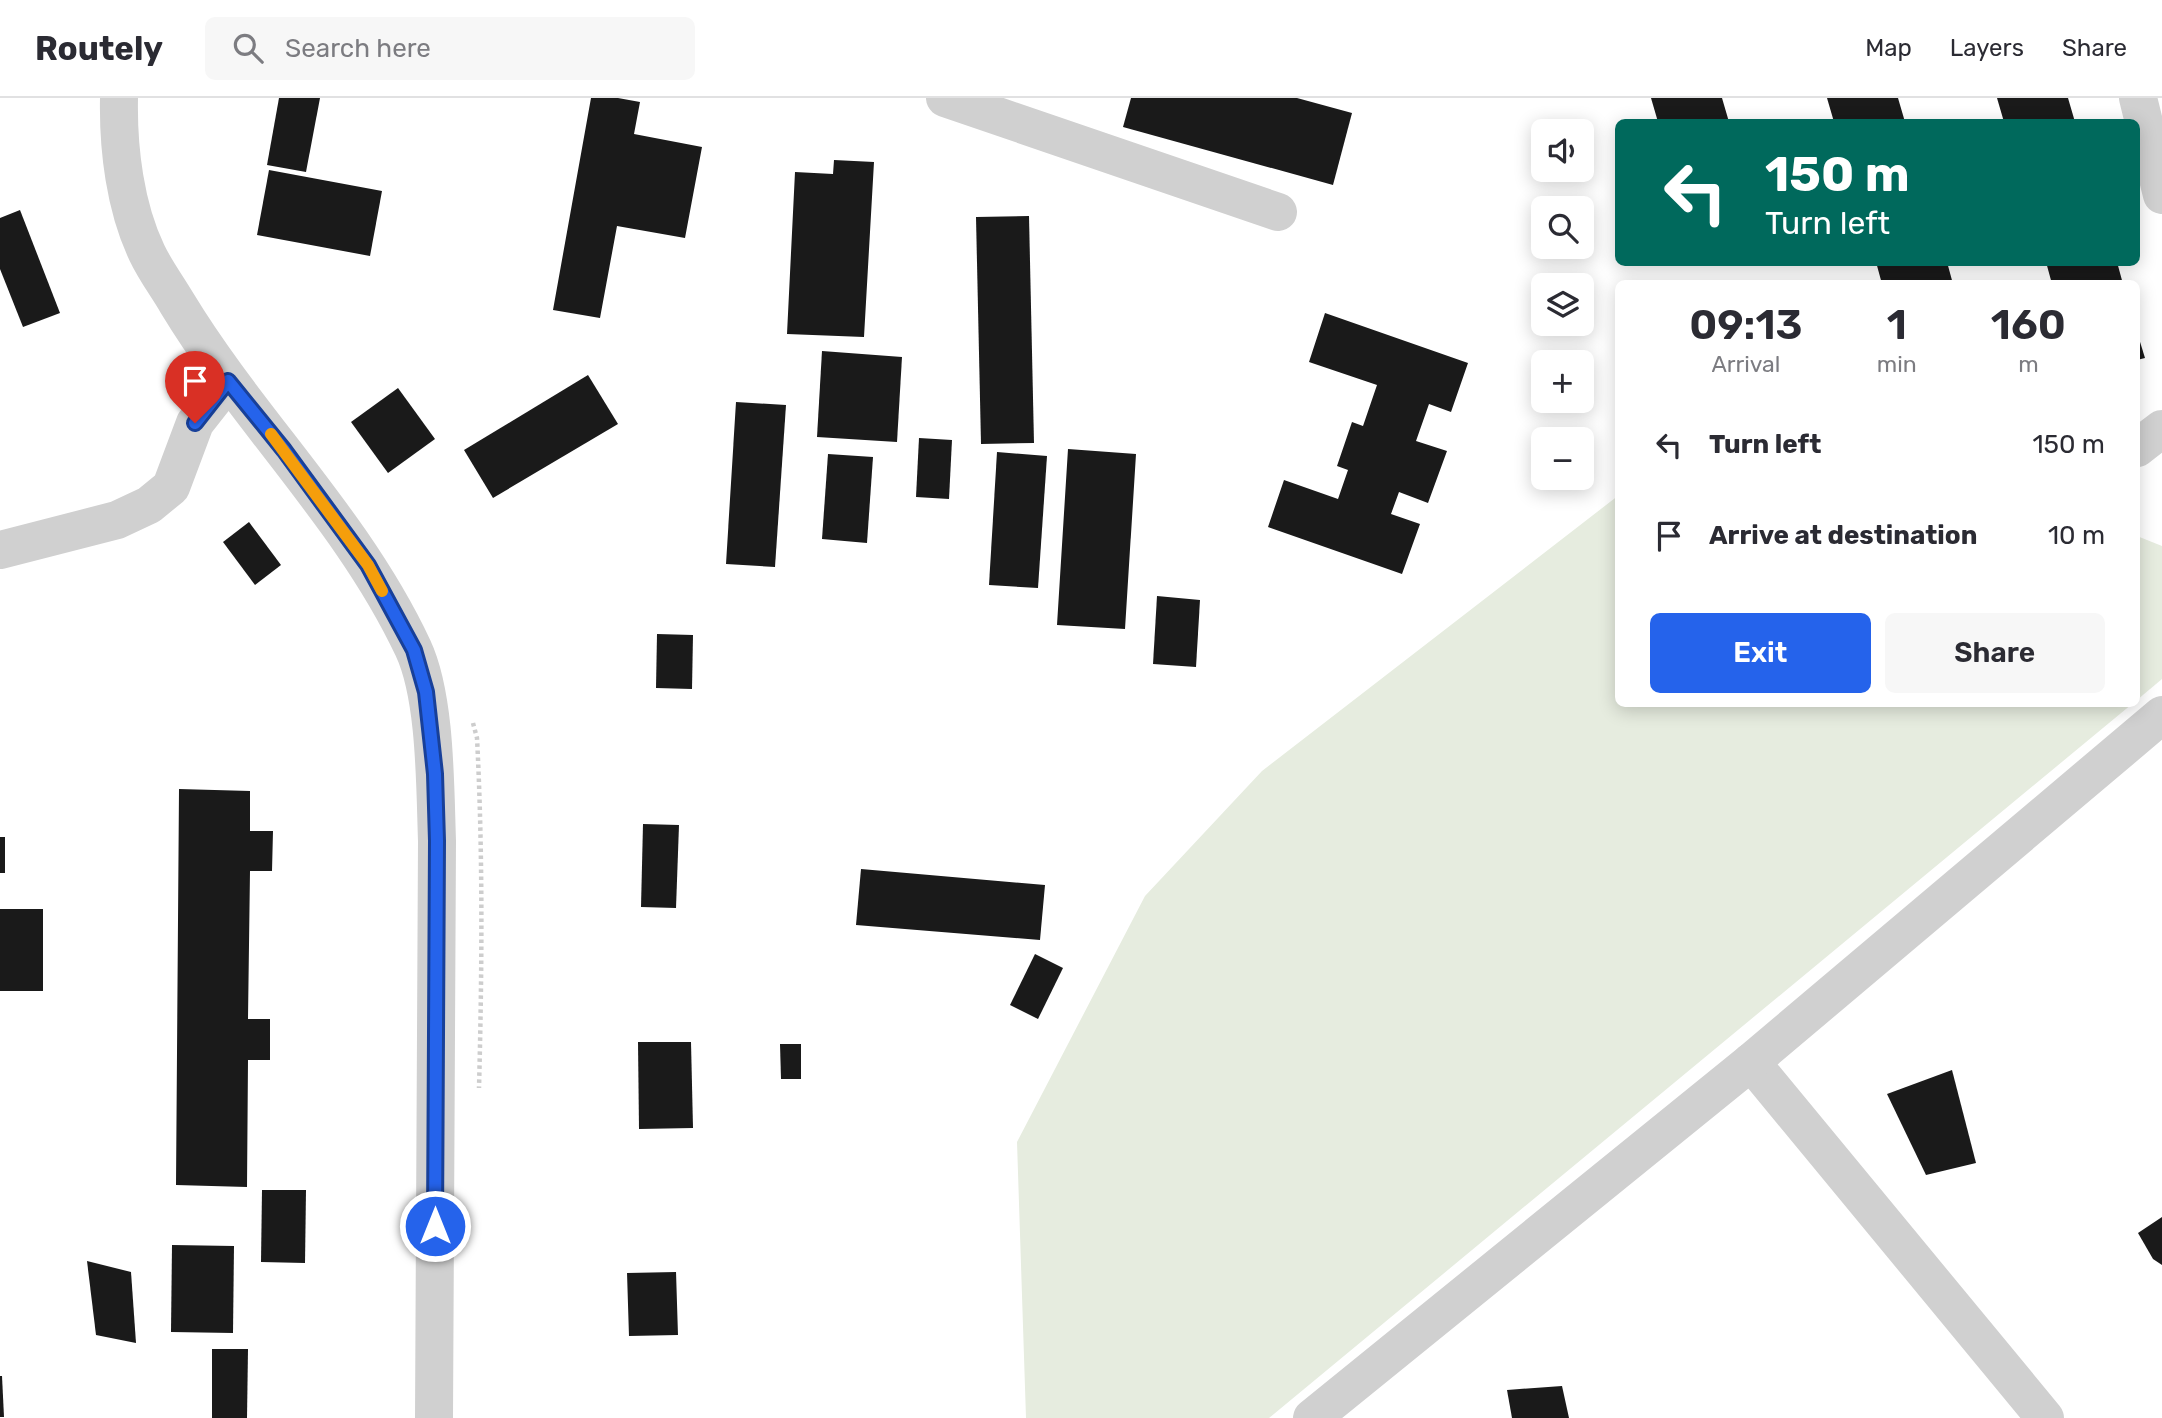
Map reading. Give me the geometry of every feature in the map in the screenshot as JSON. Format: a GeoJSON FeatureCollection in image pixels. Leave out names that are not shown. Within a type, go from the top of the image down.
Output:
{"type":"FeatureCollection","features":[{"type":"Feature","properties":{"kind":"street"},"geometry":{"type":"LineString","coordinates":[[119,98],[124,184],[147,252],[196,334],[228,381],[284,450],[368,565],[414,650],[426,692],[435,774],[437,841],[433,1418]]}},
{"type":"Feature","properties":{"kind":"street"},"geometry":{"type":"LineString","coordinates":[[945,98],[1278,212]]}},
{"type":"Feature","properties":{"kind":"street"},"geometry":{"type":"LineString","coordinates":[[2138,98],[2162,195]]}},
{"type":"Feature","properties":{"kind":"street"},"geometry":{"type":"LineString","coordinates":[[0,550],[117,520],[149,505],[171,487],[195,423],[228,381]]}},
{"type":"Feature","properties":{"kind":"street"},"geometry":{"type":"LineString","coordinates":[[2140,446],[2162,429]]}},
{"type":"Feature","properties":{"kind":"street"},"geometry":{"type":"LineString","coordinates":[[1312,1418],[1751,1062],[2162,715]]}},
{"type":"Feature","properties":{"kind":"street"},"geometry":{"type":"LineString","coordinates":[[1751,1062],[2045,1418]]}},
{"type":"Feature","properties":{"kind":"shaded area"},"geometry":{"type":"Polygon","coordinates":[[[1615,498],[1615,707],[2128,707],[1269,1418],[1026,1418],[1017,1142],[1145,896],[1262,771],[1615,498]]]}},
{"type":"Feature","properties":{"kind":"shaded area"},"geometry":{"type":"Polygon","coordinates":[[[2140,537],[2162,546],[2162,679],[2140,697],[2140,537]]]}},
{"type":"Feature","properties":{"kind":"building"},"geometry":{"type":"Polygon","coordinates":[[[279,98],[320,98],[306,172],[267,165],[279,98]]]}},
{"type":"Feature","properties":{"kind":"building"},"geometry":{"type":"Polygon","coordinates":[[[591,98],[618,98],[640,102],[634,134],[702,147],[685,238],[617,226],[600,318],[553,310],[591,98]]]}},
{"type":"Feature","properties":{"kind":"building"},"geometry":{"type":"Polygon","coordinates":[[[1131,98],[1297,98],[1352,113],[1333,185],[1123,127],[1131,98]]]}},
{"type":"Feature","properties":{"kind":"building"},"geometry":{"type":"Polygon","coordinates":[[[1651,98],[1722,98],[1728,119],[1657,119],[1651,98]]]}},
{"type":"Feature","properties":{"kind":"building"},"geometry":{"type":"Polygon","coordinates":[[[1827,98],[1898,98],[1904,119],[1833,119],[1827,98]]]}},
{"type":"Feature","properties":{"kind":"building"},"geometry":{"type":"Polygon","coordinates":[[[1997,98],[2068,98],[2074,119],[2003,119],[1997,98]]]}},
{"type":"Feature","properties":{"kind":"building"},"geometry":{"type":"Polygon","coordinates":[[[834,160],[874,162],[864,337],[787,334],[795,172],[833,174],[834,160]]]}},
{"type":"Feature","properties":{"kind":"building"},"geometry":{"type":"Polygon","coordinates":[[[269,170],[382,191],[370,256],[257,235],[269,170]]]}},
{"type":"Feature","properties":{"kind":"building"},"geometry":{"type":"Polygon","coordinates":[[[20,210],[60,313],[23,327],[0,269],[0,218],[20,210]]]}},
{"type":"Feature","properties":{"kind":"building"},"geometry":{"type":"Polygon","coordinates":[[[1029,216],[1034,443],[981,444],[976,217],[1029,216]]]}},
{"type":"Feature","properties":{"kind":"building"},"geometry":{"type":"Polygon","coordinates":[[[1877,266],[1948,266],[1952,280],[1881,280],[1877,266]]]}},
{"type":"Feature","properties":{"kind":"building"},"geometry":{"type":"Polygon","coordinates":[[[2047,266],[2118,266],[2122,280],[2051,280],[2047,266]]]}},
{"type":"Feature","properties":{"kind":"building"},"geometry":{"type":"Polygon","coordinates":[[[1325,313],[1468,363],[1451,412],[1429,404],[1416,441],[1447,451],[1428,503],[1399,492],[1391,514],[1420,524],[1402,574],[1268,527],[1284,480],[1338,499],[1348,470],[1337,466],[1352,422],[1363,426],[1377,385],[1309,362],[1325,313]]]}},
{"type":"Feature","properties":{"kind":"building"},"geometry":{"type":"Polygon","coordinates":[[[2140,342],[2145,358],[2140,359],[2140,342]]]}},
{"type":"Feature","properties":{"kind":"building"},"geometry":{"type":"Polygon","coordinates":[[[822,351],[902,357],[897,442],[817,437],[822,351]]]}},
{"type":"Feature","properties":{"kind":"building"},"geometry":{"type":"Polygon","coordinates":[[[588,375],[618,424],[493,498],[464,450],[588,375]]]}},
{"type":"Feature","properties":{"kind":"building"},"geometry":{"type":"Polygon","coordinates":[[[398,388],[435,439],[388,473],[351,422],[398,388]]]}},
{"type":"Feature","properties":{"kind":"building"},"geometry":{"type":"Polygon","coordinates":[[[736,402],[786,405],[775,567],[726,564],[736,402]]]}},
{"type":"Feature","properties":{"kind":"building"},"geometry":{"type":"Polygon","coordinates":[[[919,438],[952,440],[949,499],[916,497],[919,438]]]}},
{"type":"Feature","properties":{"kind":"building"},"geometry":{"type":"Polygon","coordinates":[[[1068,449],[1136,454],[1125,629],[1057,625],[1068,449]]]}},
{"type":"Feature","properties":{"kind":"building"},"geometry":{"type":"Polygon","coordinates":[[[997,452],[1047,456],[1038,588],[989,585],[997,452]]]}},
{"type":"Feature","properties":{"kind":"building"},"geometry":{"type":"Polygon","coordinates":[[[828,454],[873,457],[867,543],[822,539],[828,454]]]}},
{"type":"Feature","properties":{"kind":"building"},"geometry":{"type":"Polygon","coordinates":[[[249,522],[281,565],[255,585],[223,542],[249,522]]]}},
{"type":"Feature","properties":{"kind":"building"},"geometry":{"type":"Polygon","coordinates":[[[1157,596],[1200,600],[1196,667],[1153,664],[1157,596]]]}},
{"type":"Feature","properties":{"kind":"building"},"geometry":{"type":"Polygon","coordinates":[[[657,634],[693,635],[692,689],[656,688],[657,634]]]}},
{"type":"Feature","properties":{"kind":"building"},"geometry":{"type":"Polygon","coordinates":[[[179,789],[250,791],[250,831],[273,831],[272,871],[250,871],[248,1019],[270,1019],[270,1060],[248,1060],[247,1187],[176,1185],[179,789]]]}},
{"type":"Feature","properties":{"kind":"building"},"geometry":{"type":"Polygon","coordinates":[[[643,824],[679,825],[676,908],[641,907],[643,824]]]}},
{"type":"Feature","properties":{"kind":"building"},"geometry":{"type":"Polygon","coordinates":[[[0,837],[5,837],[5,873],[0,873],[0,837]]]}},
{"type":"Feature","properties":{"kind":"building"},"geometry":{"type":"Polygon","coordinates":[[[861,869],[1045,885],[1040,940],[856,925],[861,869]]]}},
{"type":"Feature","properties":{"kind":"building"},"geometry":{"type":"Polygon","coordinates":[[[0,909],[43,909],[43,991],[0,991],[0,909]]]}},
{"type":"Feature","properties":{"kind":"building"},"geometry":{"type":"Polygon","coordinates":[[[1035,954],[1063,968],[1038,1019],[1010,1005],[1035,954]]]}},
{"type":"Feature","properties":{"kind":"building"},"geometry":{"type":"Polygon","coordinates":[[[638,1042],[691,1042],[693,1128],[639,1129],[638,1042]]]}},
{"type":"Feature","properties":{"kind":"building"},"geometry":{"type":"Polygon","coordinates":[[[780,1044],[801,1044],[801,1079],[781,1079],[780,1044]]]}},
{"type":"Feature","properties":{"kind":"building"},"geometry":{"type":"Polygon","coordinates":[[[1952,1070],[1976,1163],[1926,1175],[1887,1094],[1952,1070]]]}},
{"type":"Feature","properties":{"kind":"building"},"geometry":{"type":"Polygon","coordinates":[[[262,1190],[306,1190],[305,1263],[261,1262],[262,1190]]]}},
{"type":"Feature","properties":{"kind":"building"},"geometry":{"type":"Polygon","coordinates":[[[2162,1217],[2162,1265],[2153,1259],[2138,1233],[2162,1217]]]}},
{"type":"Feature","properties":{"kind":"building"},"geometry":{"type":"Polygon","coordinates":[[[172,1245],[234,1246],[233,1333],[171,1332],[172,1245]]]}},
{"type":"Feature","properties":{"kind":"building"},"geometry":{"type":"Polygon","coordinates":[[[87,1261],[131,1272],[136,1343],[96,1335],[87,1261]]]}},
{"type":"Feature","properties":{"kind":"building"},"geometry":{"type":"Polygon","coordinates":[[[676,1272],[678,1335],[629,1336],[627,1273],[676,1272]]]}},
{"type":"Feature","properties":{"kind":"building"},"geometry":{"type":"Polygon","coordinates":[[[212,1349],[248,1349],[247,1418],[212,1418],[212,1349]]]}},
{"type":"Feature","properties":{"kind":"building"},"geometry":{"type":"Polygon","coordinates":[[[2,1376],[4,1417],[0,1417],[2,1376]]]}},
{"type":"Feature","properties":{"kind":"building"},"geometry":{"type":"Polygon","coordinates":[[[1562,1386],[1569,1418],[1512,1418],[1507,1390],[1562,1386]]]}},
{"type":"Feature","properties":{"kind":"slow traffic"},"geometry":{"type":"LineString","coordinates":[[271,434],[368,565],[382,591]]}},
{"type":"Feature","properties":{"kind":"route"},"geometry":{"type":"LineString","coordinates":[[195,423],[228,381],[284,450],[368,565],[414,650],[426,692],[435,774],[435,1226]]}}]}
